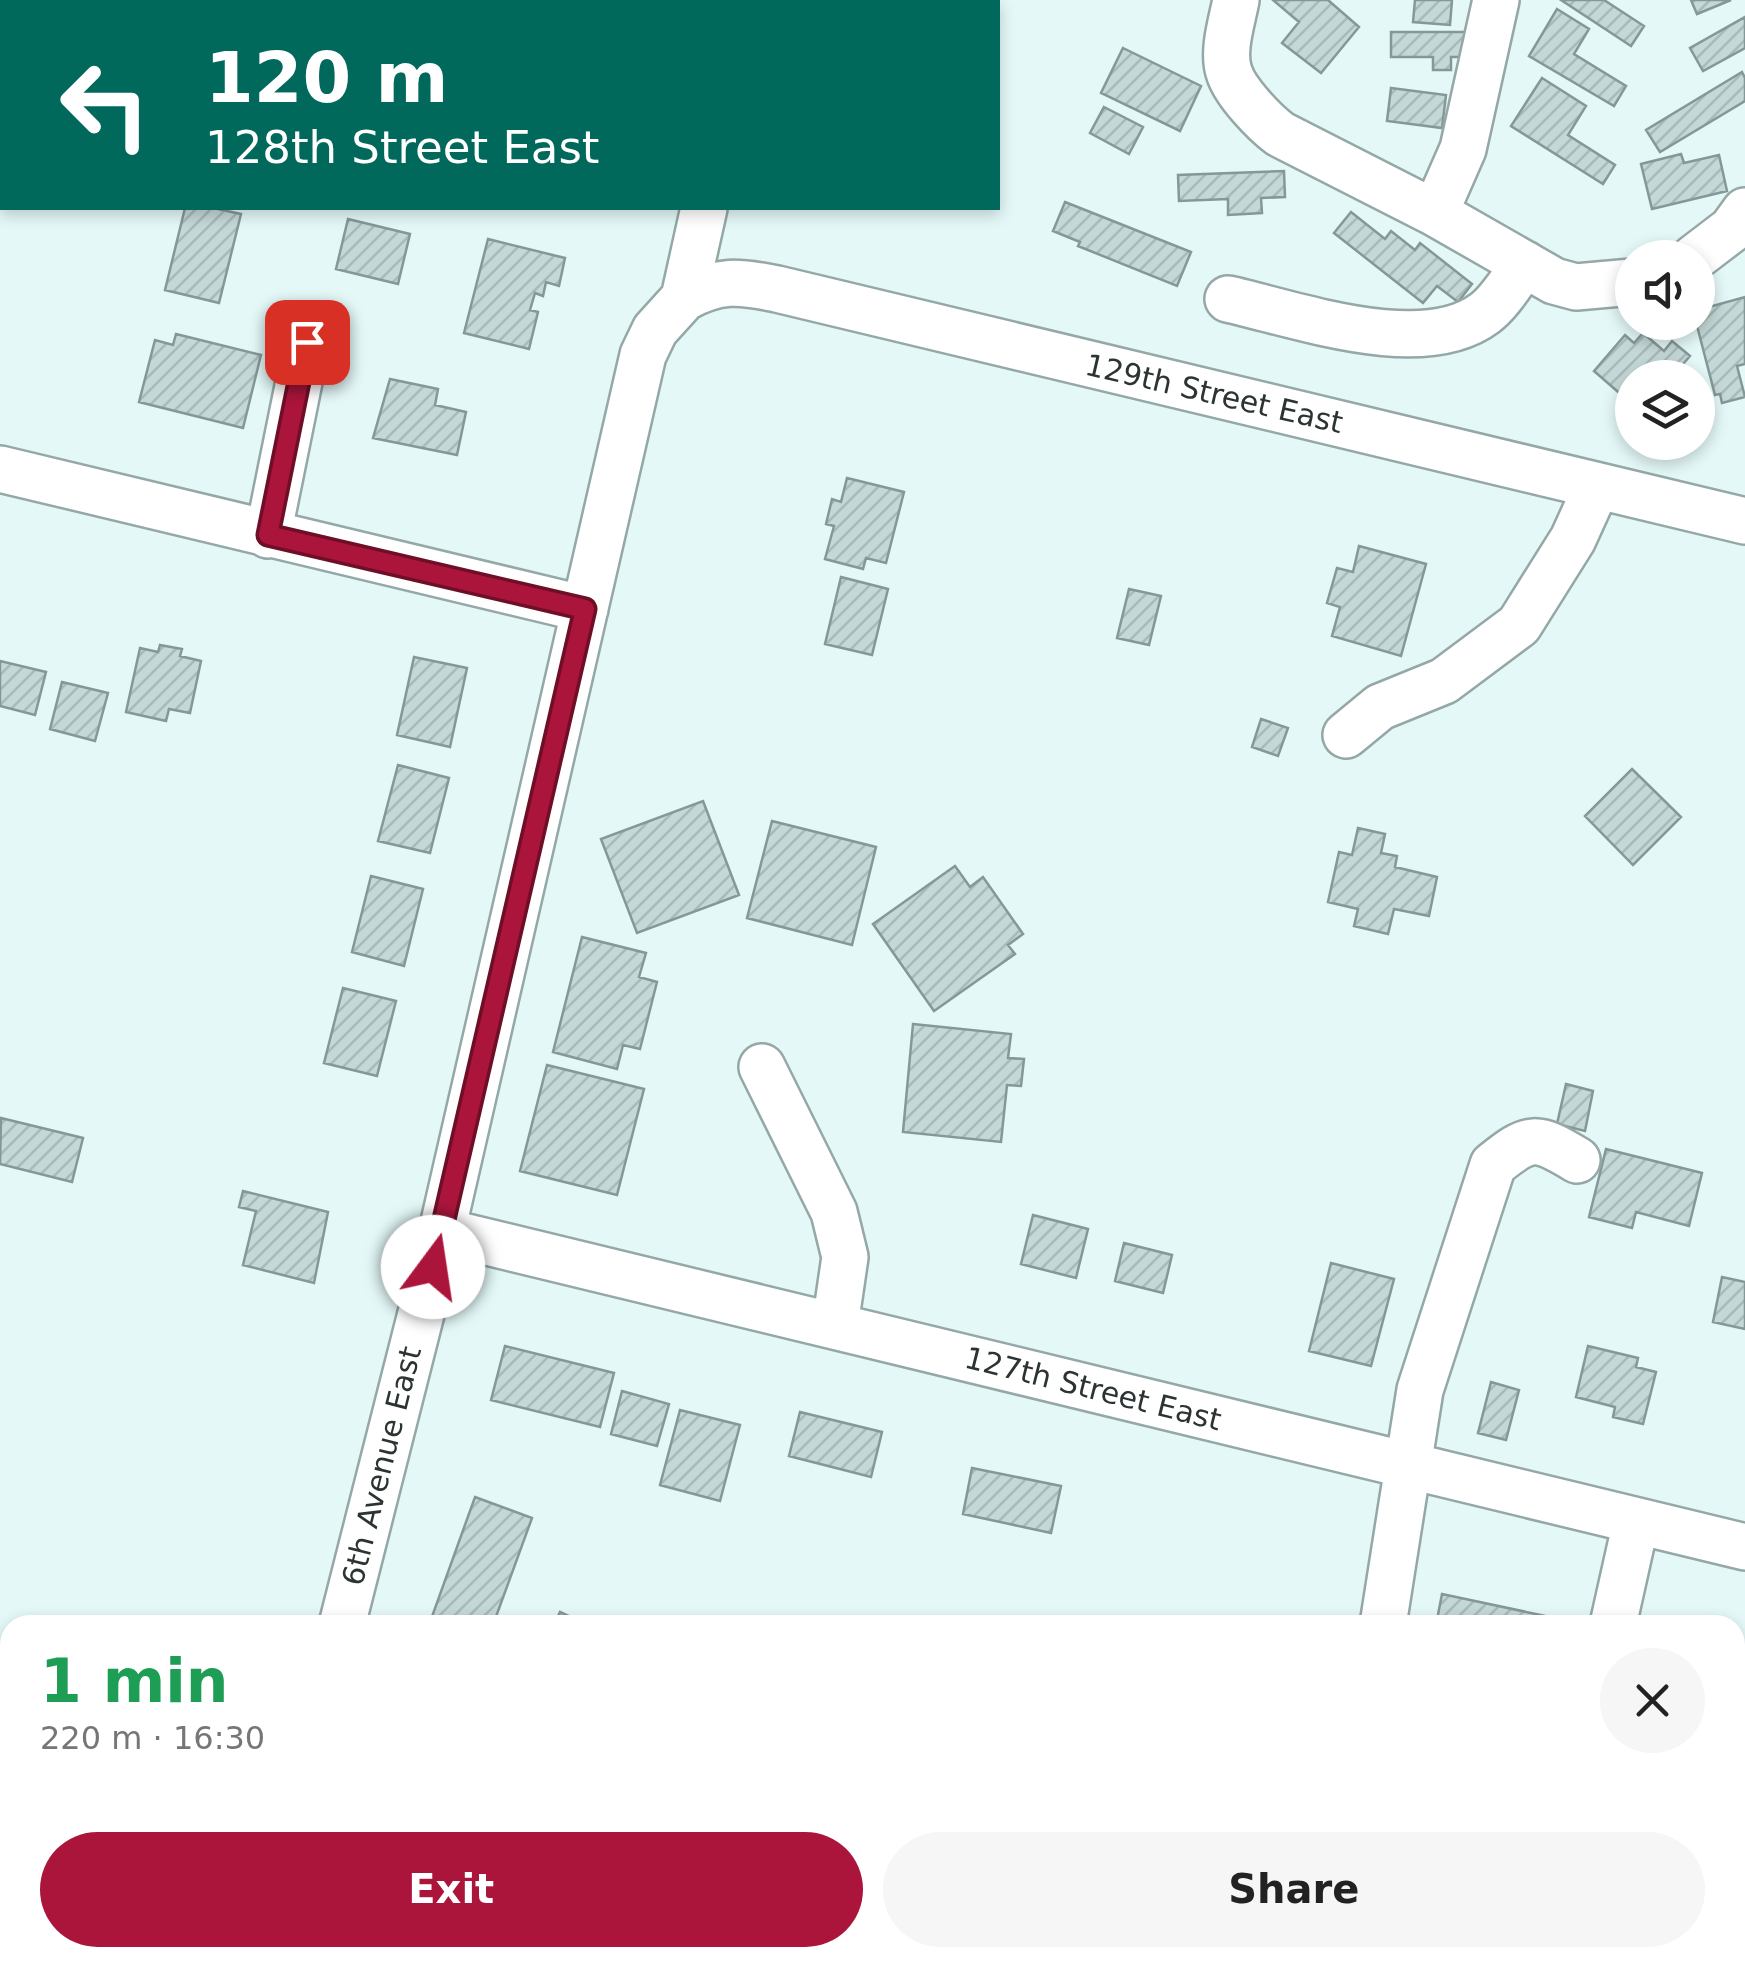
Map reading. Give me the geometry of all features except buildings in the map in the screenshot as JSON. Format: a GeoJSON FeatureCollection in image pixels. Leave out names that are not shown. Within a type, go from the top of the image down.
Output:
{"type":"FeatureCollection","features":[{"type":"Feature","properties":{"kind":"street"},"geometry":{"type":"LineString","coordinates":[[1236,0],[1229,34],[1228,72],[1263,122],[1554,281],[1576,287],[1615,283]]}},
{"type":"Feature","properties":{"kind":"street"},"geometry":{"type":"LineString","coordinates":[[1435,213],[1463,148],[1496,0]]}},
{"type":"Feature","properties":{"kind":"street","name":"6th Avenue East"},"geometry":{"type":"LineString","coordinates":[[345,1615],[442,1231],[643,356],[655,330],[684,298],[704,210]]}},
{"type":"Feature","properties":{"kind":"street"},"geometry":{"type":"LineString","coordinates":[[1715,242],[1732,229],[1745,211]]}},
{"type":"Feature","properties":{"kind":"street"},"geometry":{"type":"LineString","coordinates":[[1228,299],[1393,336],[1451,331],[1487,312],[1525,264]]}},
{"type":"Feature","properties":{"kind":"street","name":"129th Street East"},"geometry":{"type":"LineString","coordinates":[[684,298],[709,285],[730,282],[777,289],[1745,521]]}},
{"type":"Feature","properties":{"kind":"street"},"geometry":{"type":"LineString","coordinates":[[268,535],[307,342]]}},
{"type":"Feature","properties":{"kind":"street"},"geometry":{"type":"LineString","coordinates":[[0,469],[585,609]]}},
{"type":"Feature","properties":{"kind":"street"},"geometry":{"type":"LineString","coordinates":[[1346,735],[1380,708],[1444,681],[1519,626],[1574,539],[1598,486]]}},
{"type":"Feature","properties":{"kind":"street"},"geometry":{"type":"LineString","coordinates":[[762,1066],[834,1212],[845,1257],[835,1325]]}},
{"type":"Feature","properties":{"kind":"street"},"geometry":{"type":"LineString","coordinates":[[1384,1615],[1420,1390],[1493,1165],[1522,1142],[1545,1140],[1577,1160]]}},
{"type":"Feature","properties":{"kind":"street","name":"127th Street East"},"geometry":{"type":"LineString","coordinates":[[442,1231],[1745,1547]]}},
{"type":"Feature","properties":{"kind":"street"},"geometry":{"type":"LineString","coordinates":[[1614,1615],[1636,1522]]}},
{"type":"Feature","properties":{"kind":"route"},"geometry":{"type":"LineString","coordinates":[[307,342],[268,535],[585,609],[433,1267]]}}]}
